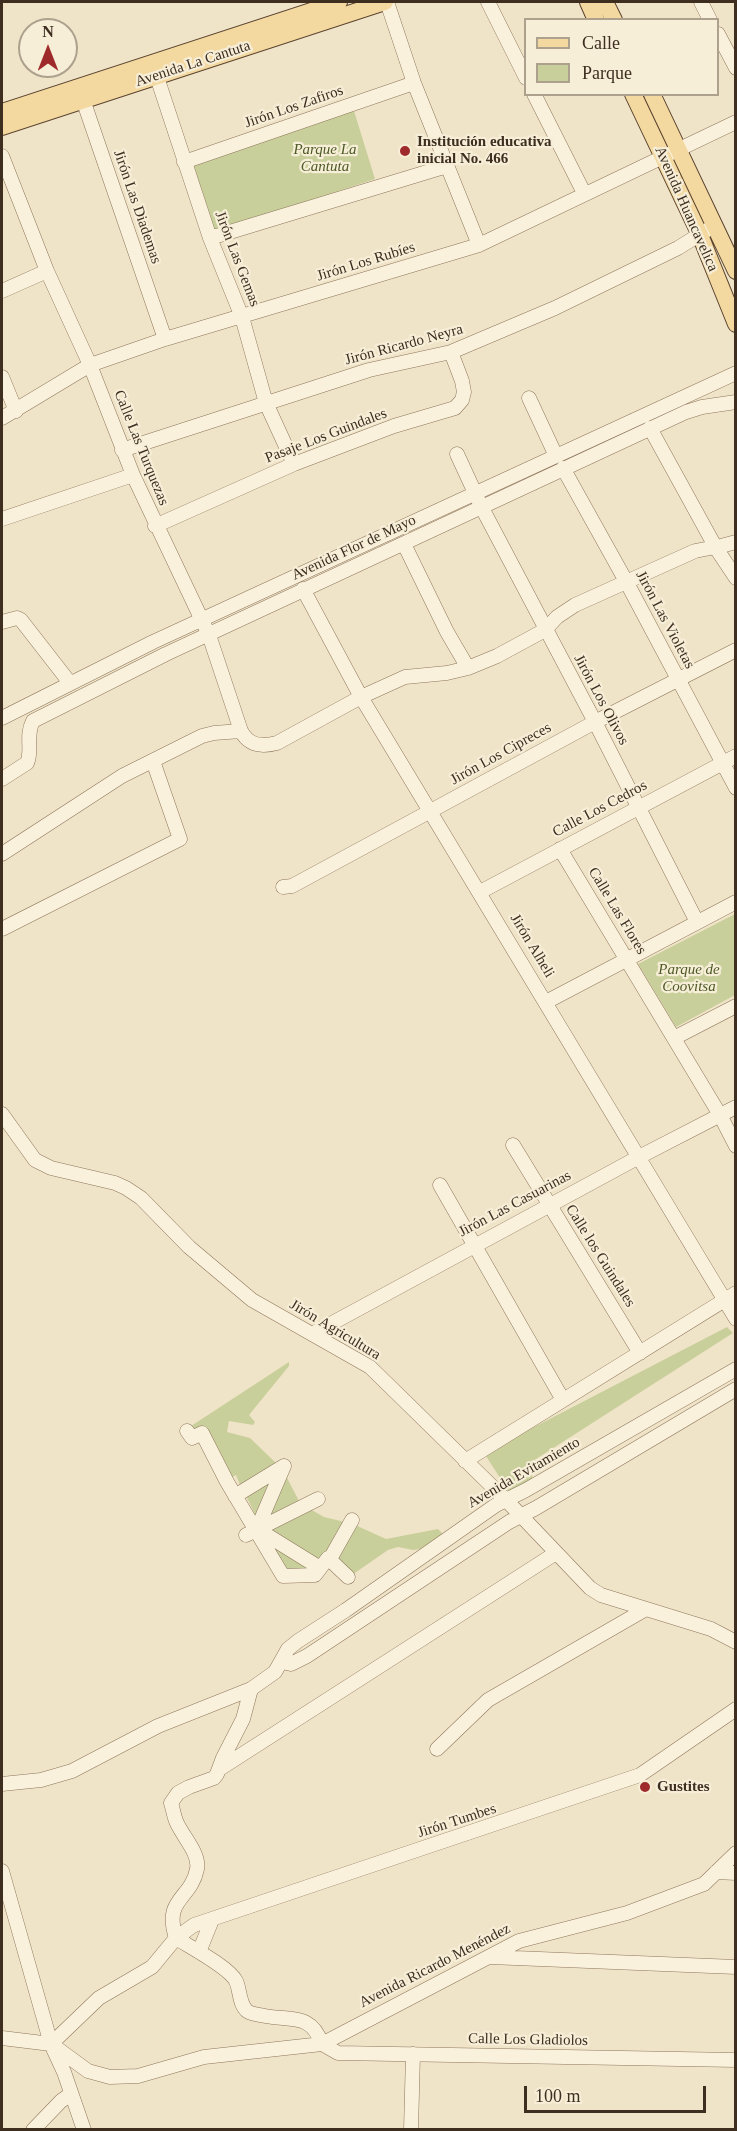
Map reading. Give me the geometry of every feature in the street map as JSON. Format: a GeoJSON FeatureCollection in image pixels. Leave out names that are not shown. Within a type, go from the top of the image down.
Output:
{"type":"FeatureCollection","features":[{"type":"Feature","properties":{"kind":"main road","name":"Avenida La Cantuta"},"geometry":{"type":"LineString","coordinates":[[154,70],[339,2]]}},
{"type":"Feature","properties":{"kind":"main road","name":"Avenida La Cantuta"},"geometry":{"type":"LineString","coordinates":[[2,112],[80,93],[386,2]]}},
{"type":"Feature","properties":{"kind":"main road"},"geometry":{"type":"LineString","coordinates":[[588,2],[595,18]]}},
{"type":"Feature","properties":{"kind":"main road"},"geometry":{"type":"LineString","coordinates":[[605,2],[613,18]]}},
{"type":"Feature","properties":{"kind":"main road","name":"Avenida La Cantuta"},"geometry":{"type":"LineString","coordinates":[[2,127],[80,93]]}},
{"type":"Feature","properties":{"kind":"main road","name":"Avenida Huancavelica"},"geometry":{"type":"LineString","coordinates":[[634,96],[700,235],[735,324]]}},
{"type":"Feature","properties":{"kind":"main road","name":"Avenida Huancavelica"},"geometry":{"type":"LineString","coordinates":[[653,96],[735,271]]}},
{"type":"Feature","properties":{"kind":"street"},"geometry":{"type":"LineString","coordinates":[[386,2],[414,83],[478,245]]}},
{"type":"Feature","properties":{"kind":"street"},"geometry":{"type":"LineString","coordinates":[[488,2],[524,76]]}},
{"type":"Feature","properties":{"kind":"street"},"geometry":{"type":"LineString","coordinates":[[701,2],[709,18]]}},
{"type":"Feature","properties":{"kind":"street"},"geometry":{"type":"LineString","coordinates":[[719,38],[735,68]]}},
{"type":"Feature","properties":{"kind":"street","name":"Jirón Las Gemas"},"geometry":{"type":"LineString","coordinates":[[154,70],[210,238],[242,317],[266,403],[294,464]]}},
{"type":"Feature","properties":{"kind":"street","name":"Jirón Los Zafiros"},"geometry":{"type":"LineString","coordinates":[[184,162],[414,83]]}},
{"type":"Feature","properties":{"kind":"street","name":"Jirón Las Diademas"},"geometry":{"type":"LineString","coordinates":[[80,93],[165,339]]}},
{"type":"Feature","properties":{"kind":"street"},"geometry":{"type":"LineString","coordinates":[[535,96],[584,193]]}},
{"type":"Feature","properties":{"kind":"street","name":"Jirón Los Rubíes"},"geometry":{"type":"LineString","coordinates":[[2,418],[90,365],[165,339],[478,245],[735,122]]}},
{"type":"Feature","properties":{"kind":"street","name":"Calle Las Turquezas"},"geometry":{"type":"LineString","coordinates":[[2,156],[47,271],[90,365],[133,476],[209,635],[241,731]]}},
{"type":"Feature","properties":{"kind":"street"},"geometry":{"type":"LineString","coordinates":[[210,238],[447,166]]}},
{"type":"Feature","properties":{"kind":"street","name":"Jirón Ricardo Neyra"},"geometry":{"type":"LineString","coordinates":[[122,450],[369,370],[451,352],[555,308],[700,235],[715,225]]}},
{"type":"Feature","properties":{"kind":"street"},"geometry":{"type":"LineString","coordinates":[[2,291],[47,271]]}},
{"type":"Feature","properties":{"kind":"street","name":"Pasaje Los Guindales"},"geometry":{"type":"LineString","coordinates":[[155,526],[294,464],[394,426],[455,408],[462,400],[464,392],[451,352]]}},
{"type":"Feature","properties":{"kind":"street","name":"Avenida Flor de Mayo"},"geometry":{"type":"LineString","coordinates":[[2,718],[153,642],[560,462],[735,373]]}},
{"type":"Feature","properties":{"kind":"street"},"geometry":{"type":"LineString","coordinates":[[2,377],[16,411]]}},
{"type":"Feature","properties":{"kind":"street","name":"Jirón Las Violetas"},"geometry":{"type":"LineString","coordinates":[[529,398],[560,462],[627,582],[735,789]]}},
{"type":"Feature","properties":{"kind":"street","name":"Avenida Flor de Mayo"},"geometry":{"type":"LineString","coordinates":[[560,462],[686,412],[735,402]]}},
{"type":"Feature","properties":{"kind":"street"},"geometry":{"type":"LineString","coordinates":[[650,428],[735,578]]}},
{"type":"Feature","properties":{"kind":"street","name":"Jirón Los Olivos"},"geometry":{"type":"LineString","coordinates":[[457,454],[545,630],[595,722],[697,922]]}},
{"type":"Feature","properties":{"kind":"street"},"geometry":{"type":"LineString","coordinates":[[2,519],[133,476]]}},
{"type":"Feature","properties":{"kind":"street","name":"Avenida Flor de Mayo"},"geometry":{"type":"LineString","coordinates":[[2,779],[27,763],[30,755],[29,728],[33,721],[166,654],[404,544],[478,499]]}},
{"type":"Feature","properties":{"kind":"street"},"geometry":{"type":"LineString","coordinates":[[2,854],[122,776],[202,736],[241,731],[245,739],[258,745],[277,744],[361,697],[405,678],[468,668],[497,656],[545,630],[564,611],[695,551],[735,542]]}},
{"type":"Feature","properties":{"kind":"street"},"geometry":{"type":"LineString","coordinates":[[404,544],[447,632],[468,668]]}},
{"type":"Feature","properties":{"kind":"street","name":"Jirón Alheli"},"geometry":{"type":"LineString","coordinates":[[303,589],[361,697],[639,1157],[730,1297],[735,1319]]}},
{"type":"Feature","properties":{"kind":"street"},"geometry":{"type":"LineString","coordinates":[[2,622],[17,618],[21,620],[70,683]]}},
{"type":"Feature","properties":{"kind":"street","name":"Jirón Los Cipreces"},"geometry":{"type":"LineString","coordinates":[[284,887],[292,886],[595,722],[735,650]]}},
{"type":"Feature","properties":{"kind":"street","name":"Calle Los Cedros"},"geometry":{"type":"LineString","coordinates":[[480,892],[735,756]]}},
{"type":"Feature","properties":{"kind":"street"},"geometry":{"type":"LineString","coordinates":[[2,929],[180,839],[153,761]]}},
{"type":"Feature","properties":{"kind":"street","name":"Calle Las Flores"},"geometry":{"type":"LineString","coordinates":[[560,849],[720,1115],[735,1146]]}},
{"type":"Feature","properties":{"kind":"street"},"geometry":{"type":"LineString","coordinates":[[546,1002],[735,902]]}},
{"type":"Feature","properties":{"kind":"street"},"geometry":{"type":"LineString","coordinates":[[674,1038],[735,1006]]}},
{"type":"Feature","properties":{"kind":"street","name":"Jirón Las Casuarinas"},"geometry":{"type":"LineString","coordinates":[[312,1334],[474,1245],[735,1107]]}},
{"type":"Feature","properties":{"kind":"street","name":"Jirón Agricultura"},"geometry":{"type":"LineString","coordinates":[[2,1114],[35,1160],[61,1172],[115,1183],[141,1198],[189,1247],[252,1300],[370,1367],[506,1500],[590,1588],[601,1595],[732,1636]]}},
{"type":"Feature","properties":{"kind":"street","name":"Calle los Guindales"},"geometry":{"type":"LineString","coordinates":[[513,1145],[640,1353]]}},
{"type":"Feature","properties":{"kind":"street"},"geometry":{"type":"LineString","coordinates":[[440,1185],[562,1401]]}},
{"type":"Feature","properties":{"kind":"street"},"geometry":{"type":"LineString","coordinates":[[465,1461],[730,1297]]}},
{"type":"Feature","properties":{"kind":"street","name":"Avenida Evitamiento"},"geometry":{"type":"LineString","coordinates":[[2,1784],[41,1780],[72,1771],[158,1726],[251,1689],[275,1672],[288,1649],[298,1641],[496,1505],[735,1369]]}},
{"type":"Feature","properties":{"kind":"street","name":"Avenida Evitamiento"},"geometry":{"type":"LineString","coordinates":[[282,1662],[291,1664],[307,1656],[509,1522],[735,1389]]}},
{"type":"Feature","properties":{"kind":"street"},"geometry":{"type":"LineString","coordinates":[[187,1431],[192,1438],[202,1433],[235,1496],[283,1576],[315,1575],[325,1564],[352,1520]]}},
{"type":"Feature","properties":{"kind":"street"},"geometry":{"type":"LineString","coordinates":[[235,1496],[284,1467],[251,1532]]}},
{"type":"Feature","properties":{"kind":"street"},"geometry":{"type":"LineString","coordinates":[[251,1532],[318,1499]]}},
{"type":"Feature","properties":{"kind":"street"},"geometry":{"type":"LineString","coordinates":[[251,1532],[325,1564],[348,1577]]}},
{"type":"Feature","properties":{"kind":"street"},"geometry":{"type":"LineString","coordinates":[[322,2044],[318,2031],[300,2020],[247,2011],[236,1980],[228,1971],[176,1938],[171,1923],[173,1911],[197,1868],[196,1859],[176,1821],[171,1803],[178,1793],[214,1778],[221,1768],[556,1553]]}},
{"type":"Feature","properties":{"kind":"street"},"geometry":{"type":"LineString","coordinates":[[437,1749],[488,1700],[646,1609]]}},
{"type":"Feature","properties":{"kind":"street"},"geometry":{"type":"LineString","coordinates":[[221,1768],[223,1758],[243,1719],[251,1689]]}},
{"type":"Feature","properties":{"kind":"street","name":"Jirón Tumbes"},"geometry":{"type":"LineString","coordinates":[[176,1938],[194,1925],[640,1775],[735,1709]]}},
{"type":"Feature","properties":{"kind":"street","name":"Avenida Ricardo Menéndez"},"geometry":{"type":"LineString","coordinates":[[51,2044],[88,2071],[110,2077],[138,2076],[204,2057],[322,2044],[519,1941],[627,1913],[704,1884],[735,1853]]}},
{"type":"Feature","properties":{"kind":"street"},"geometry":{"type":"LineString","coordinates":[[2,1871],[51,2044],[64,2072],[84,2130]]}},
{"type":"Feature","properties":{"kind":"street"},"geometry":{"type":"LineString","coordinates":[[716,1872],[735,1873]]}},
{"type":"Feature","properties":{"kind":"street"},"geometry":{"type":"LineString","coordinates":[[199,1952],[212,1920]]}},
{"type":"Feature","properties":{"kind":"street"},"geometry":{"type":"LineString","coordinates":[[51,2044],[99,1998],[152,1966],[176,1938]]}},
{"type":"Feature","properties":{"kind":"street"},"geometry":{"type":"LineString","coordinates":[[488,1956],[735,1967]]}},
{"type":"Feature","properties":{"kind":"street"},"geometry":{"type":"LineString","coordinates":[[2,2038],[51,2044]]}},
{"type":"Feature","properties":{"kind":"street","name":"Calle Los Gladiolos"},"geometry":{"type":"LineString","coordinates":[[322,2044],[338,2053],[735,2060]]}},
{"type":"Feature","properties":{"kind":"street"},"geometry":{"type":"LineString","coordinates":[[411,2130],[413,2054]]}},
{"type":"Feature","properties":{"kind":"street"},"geometry":{"type":"LineString","coordinates":[[33,2130],[71,2094]]}},
{"type":"Feature","properties":{"kind":"green space","name":"Parque La Cantuta"},"geometry":{"type":"Polygon","coordinates":[[[354,111],[375,179],[214,232],[190,165],[354,111]]]}},
{"type":"Feature","properties":{"kind":"green space","name":"Parque de Coovitsa"},"geometry":{"type":"Polygon","coordinates":[[[735,914],[735,995],[676,1027],[638,964],[735,914]]]}},
{"type":"Feature","properties":{"kind":"green space"},"geometry":{"type":"Polygon","coordinates":[[[727,1327],[733,1333],[533,1461],[532,1481],[511,1495],[484,1453],[727,1327]]]}},
{"type":"Feature","properties":{"kind":"green space"},"geometry":{"type":"Polygon","coordinates":[[[289,1362],[289,1366],[249,1415],[255,1422],[253,1425],[229,1421],[227,1432],[250,1438],[276,1463],[242,1490],[236,1475],[227,1480],[203,1432],[192,1437],[188,1428],[289,1362]]]}},
{"type":"Feature","properties":{"kind":"green space"},"geometry":{"type":"Polygon","coordinates":[[[280,1471],[257,1518],[244,1492],[280,1471]]]}},
{"type":"Feature","properties":{"kind":"green space"},"geometry":{"type":"Polygon","coordinates":[[[284,1472],[299,1501],[263,1521],[284,1472]]]}},
{"type":"Feature","properties":{"kind":"green space"},"geometry":{"type":"Polygon","coordinates":[[[310,1509],[324,1517],[349,1523],[318,1563],[270,1532],[270,1529],[310,1509]]]}},
{"type":"Feature","properties":{"kind":"green space"},"geometry":{"type":"Polygon","coordinates":[[[353,1524],[386,1539],[438,1529],[443,1534],[420,1549],[398,1547],[388,1550],[352,1575],[334,1556],[353,1524]]]}},
{"type":"Feature","properties":{"kind":"green space"},"geometry":{"type":"Polygon","coordinates":[[[266,1536],[314,1566],[309,1573],[286,1570],[266,1536]]]}},
{"type":"Feature","properties":{"kind":"place","name":"Institución educativa inicial No. 466"},"geometry":{"type":"Point","coordinates":[405,151]}},
{"type":"Feature","properties":{"kind":"place","name":"Gustites"},"geometry":{"type":"Point","coordinates":[645,1787]}}]}
